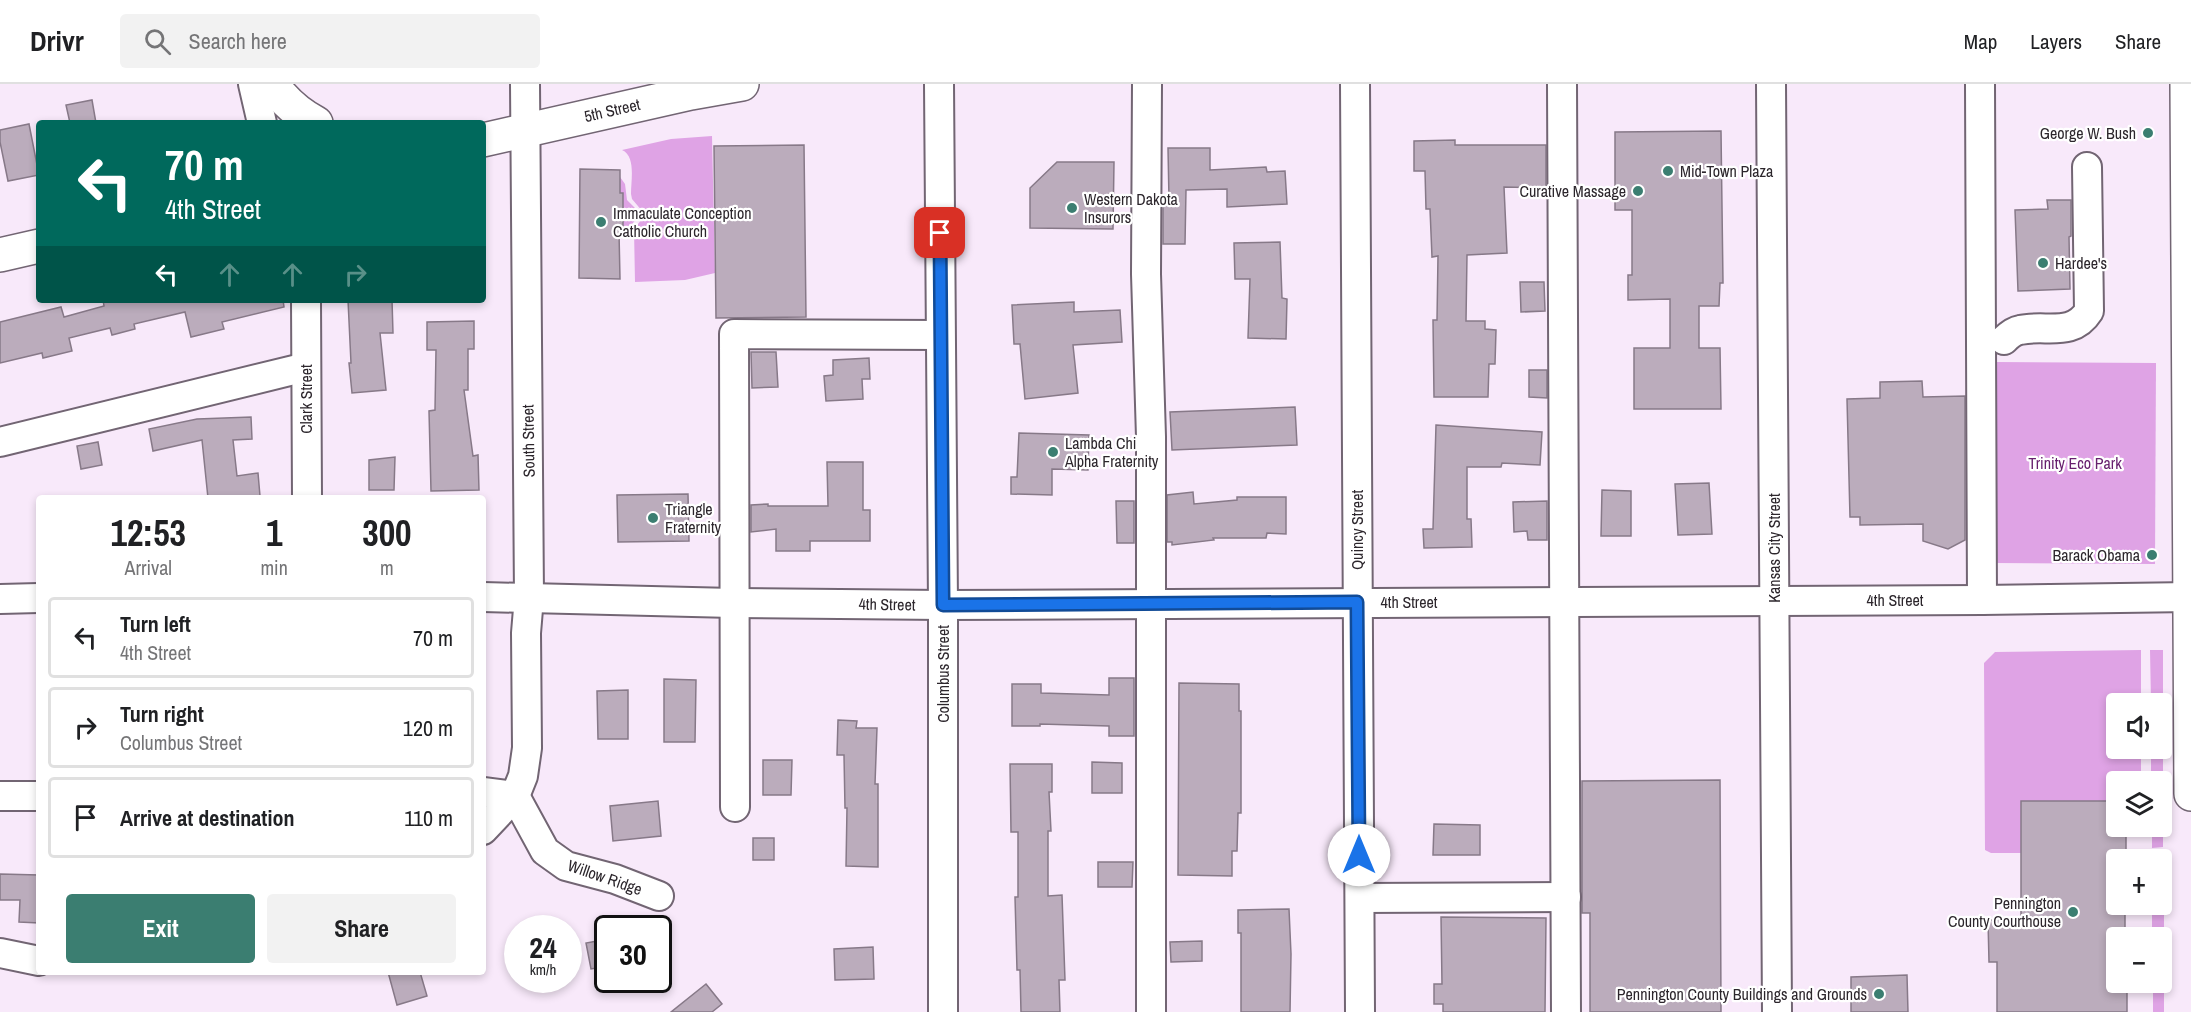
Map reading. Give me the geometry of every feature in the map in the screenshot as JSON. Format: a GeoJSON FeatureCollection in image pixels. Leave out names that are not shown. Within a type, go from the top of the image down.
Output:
{"type":"FeatureCollection","features":[{"type":"Feature","properties":{"kind":"main road"},"geometry":{"type":"LineString","coordinates":[[272,84],[299,114],[310,120]]}},
{"type":"Feature","properties":{"kind":"main road","name":"5th Street"},"geometry":{"type":"LineString","coordinates":[[496,135],[740,84]]}},
{"type":"Feature","properties":{"kind":"main road"},"geometry":{"type":"LineString","coordinates":[[2187,84],[2191,794]]}},
{"type":"Feature","properties":{"kind":"main road"},"geometry":{"type":"LineString","coordinates":[[0,255],[36,247]]}},
{"type":"Feature","properties":{"kind":"street"},"geometry":{"type":"LineString","coordinates":[[253,84],[261,120]]}},
{"type":"Feature","properties":{"kind":"street","name":"South Street"},"geometry":{"type":"LineString","coordinates":[[515,796],[524,776],[527,748],[526,633],[530,597],[496,135],[525,84]]}},
{"type":"Feature","properties":{"kind":"street","name":"Columbus Street"},"geometry":{"type":"LineString","coordinates":[[939,84],[943,1012]]}},
{"type":"Feature","properties":{"kind":"street"},"geometry":{"type":"LineString","coordinates":[[1147,84],[1146,274],[1151,437],[1151,1012]]}},
{"type":"Feature","properties":{"kind":"street","name":"Quincy Street"},"geometry":{"type":"LineString","coordinates":[[1355,84],[1360,1012]]}},
{"type":"Feature","properties":{"kind":"street"},"geometry":{"type":"LineString","coordinates":[[1562,84],[1566,1012]]}},
{"type":"Feature","properties":{"kind":"street","name":"Kansas City Street"},"geometry":{"type":"LineString","coordinates":[[1771,84],[1777,1012]]}},
{"type":"Feature","properties":{"kind":"street"},"geometry":{"type":"LineString","coordinates":[[1980,84],[1982,600]]}},
{"type":"Feature","properties":{"kind":"street"},"geometry":{"type":"LineString","coordinates":[[2004,340],[2018,330],[2072,327],[2082,322],[2089,311],[2087,167]]}},
{"type":"Feature","properties":{"kind":"street","name":"Clark Street"},"geometry":{"type":"LineString","coordinates":[[306,303],[307,495]]}},
{"type":"Feature","properties":{"kind":"street"},"geometry":{"type":"LineString","coordinates":[[735,807],[734,334],[940,335]]}},
{"type":"Feature","properties":{"kind":"street"},"geometry":{"type":"LineString","coordinates":[[0,442],[306,367]]}},
{"type":"Feature","properties":{"kind":"street","name":"4th Street"},"geometry":{"type":"LineString","coordinates":[[486,597],[943,605],[2191,597]]}},
{"type":"Feature","properties":{"kind":"street"},"geometry":{"type":"LineString","coordinates":[[0,598],[36,598]]}},
{"type":"Feature","properties":{"kind":"street"},"geometry":{"type":"LineString","coordinates":[[486,792],[515,796]]}},
{"type":"Feature","properties":{"kind":"street"},"geometry":{"type":"LineString","coordinates":[[0,796],[36,796]]}},
{"type":"Feature","properties":{"kind":"street"},"geometry":{"type":"LineString","coordinates":[[486,828],[515,796]]}},
{"type":"Feature","properties":{"kind":"street","name":"Willow Ridge"},"geometry":{"type":"LineString","coordinates":[[515,796],[545,851],[566,866],[615,879],[659,896]]}},
{"type":"Feature","properties":{"kind":"street"},"geometry":{"type":"LineString","coordinates":[[1360,898],[1566,897]]}},
{"type":"Feature","properties":{"kind":"street"},"geometry":{"type":"LineString","coordinates":[[0,953],[36,961]]}},
{"type":"Feature","properties":{"kind":"green space"},"geometry":{"type":"Polygon","coordinates":[[[712,136],[715,273],[685,280],[635,282],[634,229],[642,219],[643,212],[632,199],[631,163],[622,150],[671,139],[712,136]]]}},
{"type":"Feature","properties":{"kind":"green space"},"geometry":{"type":"Polygon","coordinates":[[[620,177],[625,184],[627,200],[639,212],[634,209],[629,211],[632,217],[639,214],[627,232],[623,232],[623,193],[619,193],[620,177]]]}},
{"type":"Feature","properties":{"kind":"green space","name":"Trinity Eco Park"},"geometry":{"type":"Polygon","coordinates":[[[1995,362],[2156,363],[2155,564],[1994,563],[1995,362]]]}},
{"type":"Feature","properties":{"kind":"green space"},"geometry":{"type":"Polygon","coordinates":[[[2141,650],[2141,693],[2106,693],[2106,759],[2141,759],[2141,771],[2106,771],[2106,801],[2021,801],[2021,853],[1991,853],[1985,850],[1984,663],[1995,652],[2141,650]]]}},
{"type":"Feature","properties":{"kind":"green space"},"geometry":{"type":"Polygon","coordinates":[[[2150,650],[2163,650],[2163,693],[2151,693],[2150,650]]]}},
{"type":"Feature","properties":{"kind":"green space"},"geometry":{"type":"Polygon","coordinates":[[[2151,759],[2163,759],[2163,771],[2151,771],[2151,759]]]}},
{"type":"Feature","properties":{"kind":"green space"},"geometry":{"type":"Polygon","coordinates":[[[2152,837],[2163,837],[2163,847],[2152,848],[2152,837]]]}},
{"type":"Feature","properties":{"kind":"green space"},"geometry":{"type":"Polygon","coordinates":[[[2152,915],[2164,915],[2164,927],[2152,927],[2152,915]]]}},
{"type":"Feature","properties":{"kind":"green space"},"geometry":{"type":"Polygon","coordinates":[[[2153,993],[2164,993],[2164,1012],[2153,1012],[2153,993]]]}},
{"type":"Feature","properties":{"kind":"building"},"geometry":{"type":"Polygon","coordinates":[[[92,100],[95,120],[69,120],[66,105],[92,100]]]}},
{"type":"Feature","properties":{"kind":"building"},"geometry":{"type":"Polygon","coordinates":[[[29,124],[36,160],[36,176],[8,181],[0,142],[0,130],[29,124]]]}},
{"type":"Feature","properties":{"kind":"building"},"geometry":{"type":"Polygon","coordinates":[[[1721,131],[1723,283],[1720,283],[1719,306],[1699,306],[1699,348],[1720,348],[1721,409],[1634,409],[1634,348],[1670,348],[1670,299],[1628,300],[1628,275],[1632,275],[1632,210],[1615,210],[1615,132],[1721,131]]]}},
{"type":"Feature","properties":{"kind":"building"},"geometry":{"type":"Polygon","coordinates":[[[1455,140],[1455,145],[1546,145],[1546,188],[1504,187],[1507,253],[1467,255],[1466,321],[1485,321],[1485,329],[1496,330],[1495,364],[1489,364],[1488,397],[1434,397],[1433,320],[1437,320],[1438,256],[1432,257],[1430,209],[1426,209],[1425,171],[1414,171],[1414,141],[1455,140]]]}},
{"type":"Feature","properties":{"kind":"building"},"geometry":{"type":"Polygon","coordinates":[[[804,145],[806,317],[716,318],[714,146],[804,145]]]}},
{"type":"Feature","properties":{"kind":"building"},"geometry":{"type":"Polygon","coordinates":[[[1168,148],[1210,148],[1210,170],[1266,167],[1267,172],[1285,171],[1287,204],[1227,207],[1227,189],[1186,190],[1185,244],[1163,244],[1163,200],[1169,200],[1168,148]]]}},
{"type":"Feature","properties":{"kind":"building","name":"Western Dakota Insurors"},"geometry":{"type":"Polygon","coordinates":[[[1057,162],[1114,162],[1113,229],[1030,228],[1030,188],[1057,162]]]}},
{"type":"Feature","properties":{"kind":"building","name":"Immaculate Conception Catholic Church"},"geometry":{"type":"Polygon","coordinates":[[[580,169],[620,170],[620,193],[623,193],[623,232],[619,232],[620,279],[579,278],[580,169]]]}},
{"type":"Feature","properties":{"kind":"building","name":"Hardee's"},"geometry":{"type":"Polygon","coordinates":[[[2047,200],[2071,200],[2070,289],[2018,291],[2015,210],[2048,209],[2047,200]]]}},
{"type":"Feature","properties":{"kind":"building"},"geometry":{"type":"Polygon","coordinates":[[[1280,242],[1282,298],[1287,299],[1286,339],[1248,338],[1250,279],[1235,279],[1234,243],[1280,242]]]}},
{"type":"Feature","properties":{"kind":"building"},"geometry":{"type":"Polygon","coordinates":[[[1520,282],[1544,282],[1545,311],[1521,312],[1520,282]]]}},
{"type":"Feature","properties":{"kind":"building"},"geometry":{"type":"Polygon","coordinates":[[[1074,302],[1074,312],[1120,310],[1122,342],[1073,345],[1078,393],[1025,399],[1020,344],[1014,344],[1012,305],[1074,302]]]}},
{"type":"Feature","properties":{"kind":"building"},"geometry":{"type":"Polygon","coordinates":[[[104,303],[283,303],[284,307],[222,322],[224,329],[191,337],[185,312],[134,324],[135,329],[112,335],[110,328],[69,338],[72,351],[43,358],[42,353],[0,363],[0,322],[61,307],[64,317],[104,306],[104,303]]]}},
{"type":"Feature","properties":{"kind":"building"},"geometry":{"type":"Polygon","coordinates":[[[348,303],[392,303],[393,333],[380,333],[386,390],[352,393],[349,363],[351,363],[348,303]]]}},
{"type":"Feature","properties":{"kind":"building"},"geometry":{"type":"Polygon","coordinates":[[[474,321],[474,349],[468,349],[468,390],[464,390],[473,456],[478,455],[479,490],[431,491],[429,411],[435,410],[436,350],[427,350],[427,322],[474,321]]]}},
{"type":"Feature","properties":{"kind":"building"},"geometry":{"type":"Polygon","coordinates":[[[751,352],[776,352],[778,387],[752,388],[751,352]]]}},
{"type":"Feature","properties":{"kind":"building"},"geometry":{"type":"Polygon","coordinates":[[[869,358],[870,379],[862,379],[863,399],[826,401],[824,376],[833,375],[833,360],[869,358]]]}},
{"type":"Feature","properties":{"kind":"building"},"geometry":{"type":"Polygon","coordinates":[[[1529,370],[1547,370],[1547,398],[1529,397],[1529,370]]]}},
{"type":"Feature","properties":{"kind":"building"},"geometry":{"type":"Polygon","coordinates":[[[1922,381],[1923,397],[1965,396],[1965,540],[1948,549],[1923,541],[1923,524],[1860,525],[1860,517],[1850,517],[1847,399],[1880,398],[1880,382],[1922,381]]]}},
{"type":"Feature","properties":{"kind":"building"},"geometry":{"type":"Polygon","coordinates":[[[1295,407],[1297,445],[1172,450],[1170,412],[1295,407]]]}},
{"type":"Feature","properties":{"kind":"building"},"geometry":{"type":"Polygon","coordinates":[[[251,417],[252,439],[233,440],[237,476],[258,473],[260,495],[208,495],[202,440],[153,451],[149,429],[197,419],[251,417]]]}},
{"type":"Feature","properties":{"kind":"building"},"geometry":{"type":"Polygon","coordinates":[[[1436,425],[1542,432],[1540,465],[1502,463],[1501,467],[1467,467],[1467,519],[1471,519],[1472,547],[1424,548],[1423,529],[1433,529],[1436,425]]]}},
{"type":"Feature","properties":{"kind":"building","name":"Lambda Chi Alpha Fraternity"},"geometry":{"type":"Polygon","coordinates":[[[1019,433],[1089,435],[1088,470],[1052,469],[1052,495],[1011,494],[1011,477],[1017,477],[1019,433]]]}},
{"type":"Feature","properties":{"kind":"building"},"geometry":{"type":"Polygon","coordinates":[[[98,442],[102,465],[81,469],[77,446],[98,442]]]}},
{"type":"Feature","properties":{"kind":"building"},"geometry":{"type":"Polygon","coordinates":[[[395,457],[394,490],[369,490],[369,460],[395,457]]]}},
{"type":"Feature","properties":{"kind":"building"},"geometry":{"type":"Polygon","coordinates":[[[827,462],[863,462],[863,510],[870,510],[870,541],[810,541],[810,551],[776,551],[776,529],[751,532],[751,505],[828,506],[827,462]]]}},
{"type":"Feature","properties":{"kind":"building"},"geometry":{"type":"Polygon","coordinates":[[[1709,483],[1712,534],[1678,535],[1675,484],[1709,483]]]}},
{"type":"Feature","properties":{"kind":"building"},"geometry":{"type":"Polygon","coordinates":[[[1602,490],[1631,491],[1631,536],[1601,536],[1602,490]]]}},
{"type":"Feature","properties":{"kind":"building"},"geometry":{"type":"Polygon","coordinates":[[[1193,492],[1194,504],[1237,500],[1237,497],[1286,497],[1286,534],[1267,533],[1266,538],[1213,538],[1214,540],[1172,545],[1172,542],[1167,542],[1167,495],[1193,492]]]}},
{"type":"Feature","properties":{"kind":"building","name":"Triangle Fraternity"},"geometry":{"type":"Polygon","coordinates":[[[688,494],[689,541],[618,542],[617,495],[688,494]]]}},
{"type":"Feature","properties":{"kind":"building"},"geometry":{"type":"Polygon","coordinates":[[[1116,501],[1134,501],[1134,543],[1117,543],[1116,501]]]}},
{"type":"Feature","properties":{"kind":"building"},"geometry":{"type":"Polygon","coordinates":[[[1547,501],[1547,540],[1528,540],[1527,531],[1514,532],[1513,502],[1547,501]]]}},
{"type":"Feature","properties":{"kind":"building"},"geometry":{"type":"Polygon","coordinates":[[[1109,678],[1134,678],[1134,736],[1109,736],[1109,726],[1040,724],[1040,726],[1012,726],[1012,684],[1041,684],[1041,693],[1109,695],[1109,678]]]}},
{"type":"Feature","properties":{"kind":"building"},"geometry":{"type":"Polygon","coordinates":[[[664,679],[696,680],[695,742],[664,742],[664,679]]]}},
{"type":"Feature","properties":{"kind":"building"},"geometry":{"type":"Polygon","coordinates":[[[1179,683],[1239,684],[1241,813],[1238,813],[1237,851],[1232,851],[1232,876],[1178,875],[1179,683]]]}},
{"type":"Feature","properties":{"kind":"building"},"geometry":{"type":"Polygon","coordinates":[[[628,690],[628,739],[598,739],[597,691],[628,690]]]}},
{"type":"Feature","properties":{"kind":"building"},"geometry":{"type":"Polygon","coordinates":[[[838,720],[857,721],[856,728],[877,728],[875,784],[878,784],[878,867],[846,866],[847,808],[845,808],[844,755],[837,755],[838,720]]]}},
{"type":"Feature","properties":{"kind":"building"},"geometry":{"type":"Polygon","coordinates":[[[763,760],[792,760],[791,795],[763,795],[763,760]]]}},
{"type":"Feature","properties":{"kind":"building"},"geometry":{"type":"Polygon","coordinates":[[[1092,762],[1122,763],[1122,793],[1092,793],[1092,762]]]}},
{"type":"Feature","properties":{"kind":"building"},"geometry":{"type":"Polygon","coordinates":[[[1010,764],[1052,764],[1052,792],[1049,792],[1051,831],[1048,831],[1048,896],[1062,895],[1065,980],[1059,980],[1060,1012],[1021,1012],[1020,970],[1017,970],[1015,897],[1018,897],[1018,832],[1011,832],[1010,764]]]}},
{"type":"Feature","properties":{"kind":"building"},"geometry":{"type":"Polygon","coordinates":[[[1720,780],[1721,1012],[1590,1012],[1590,913],[1582,913],[1582,781],[1720,780]]]}},
{"type":"Feature","properties":{"kind":"building"},"geometry":{"type":"Polygon","coordinates":[[[658,801],[661,836],[613,841],[610,806],[658,801]]]}},
{"type":"Feature","properties":{"kind":"building","name":"Pennington County Courthouse"},"geometry":{"type":"Polygon","coordinates":[[[2021,801],[2106,801],[2106,837],[2126,837],[2126,849],[2106,849],[2106,915],[2125,915],[2125,927],[2106,927],[2106,993],[2127,993],[2127,1012],[1997,1012],[1997,962],[1989,962],[1988,920],[2021,920],[2021,801]]]}},
{"type":"Feature","properties":{"kind":"building"},"geometry":{"type":"Polygon","coordinates":[[[1434,824],[1480,825],[1480,855],[1433,855],[1434,824]]]}},
{"type":"Feature","properties":{"kind":"building"},"geometry":{"type":"Polygon","coordinates":[[[753,838],[774,838],[774,860],[753,860],[753,838]]]}},
{"type":"Feature","properties":{"kind":"building"},"geometry":{"type":"Polygon","coordinates":[[[1098,862],[1133,862],[1132,887],[1098,887],[1098,862]]]}},
{"type":"Feature","properties":{"kind":"building"},"geometry":{"type":"Polygon","coordinates":[[[0,874],[36,875],[36,923],[19,922],[20,900],[0,900],[0,874]]]}},
{"type":"Feature","properties":{"kind":"building"},"geometry":{"type":"Polygon","coordinates":[[[1289,909],[1290,1012],[1241,1012],[1241,933],[1238,933],[1238,910],[1289,909]]]}},
{"type":"Feature","properties":{"kind":"building"},"geometry":{"type":"Polygon","coordinates":[[[1441,917],[1546,918],[1545,1012],[1443,1012],[1443,1004],[1434,1004],[1434,984],[1442,984],[1441,917]]]}},
{"type":"Feature","properties":{"kind":"building"},"geometry":{"type":"Polygon","coordinates":[[[1202,941],[1202,961],[1171,962],[1170,942],[1202,941]]]}},
{"type":"Feature","properties":{"kind":"building"},"geometry":{"type":"Polygon","coordinates":[[[594,942],[594,968],[591,969],[586,943],[594,942]]]}},
{"type":"Feature","properties":{"kind":"building"},"geometry":{"type":"Polygon","coordinates":[[[873,947],[874,979],[835,980],[834,949],[873,947]]]}},
{"type":"Feature","properties":{"kind":"building"},"geometry":{"type":"Polygon","coordinates":[[[389,975],[421,975],[427,996],[397,1005],[389,975]]]}},
{"type":"Feature","properties":{"kind":"building","name":"Pennington County Buildings and Grounds"},"geometry":{"type":"Polygon","coordinates":[[[1907,975],[1908,1012],[1851,1012],[1851,977],[1907,975]]]}},
{"type":"Feature","properties":{"kind":"building"},"geometry":{"type":"Polygon","coordinates":[[[706,984],[722,1004],[712,1012],[671,1012],[706,984]]]}},
{"type":"Feature","properties":{"kind":"place","name":"George W. Bush"},"geometry":{"type":"Point","coordinates":[2148,133]}},
{"type":"Feature","properties":{"kind":"place","name":"Mid-Town Plaza"},"geometry":{"type":"Point","coordinates":[1668,171]}},
{"type":"Feature","properties":{"kind":"place","name":"Curative Massage"},"geometry":{"type":"Point","coordinates":[1638,191]}},
{"type":"Feature","properties":{"kind":"place","name":"Western Dakota Insurors"},"geometry":{"type":"Point","coordinates":[1072,208]}},
{"type":"Feature","properties":{"kind":"place","name":"Immaculate Conception Catholic Church"},"geometry":{"type":"Point","coordinates":[601,222]}},
{"type":"Feature","properties":{"kind":"place","name":"Hardee's"},"geometry":{"type":"Point","coordinates":[2043,263]}},
{"type":"Feature","properties":{"kind":"place","name":"Lambda Chi Alpha Fraternity"},"geometry":{"type":"Point","coordinates":[1053,452]}},
{"type":"Feature","properties":{"kind":"place","name":"Triangle Fraternity"},"geometry":{"type":"Point","coordinates":[653,518]}},
{"type":"Feature","properties":{"kind":"place","name":"Barack Obama"},"geometry":{"type":"Point","coordinates":[2152,555]}},
{"type":"Feature","properties":{"kind":"place","name":"Pennington County Courthouse"},"geometry":{"type":"Point","coordinates":[2073,912]}},
{"type":"Feature","properties":{"kind":"place","name":"Pennington County Buildings and Grounds"},"geometry":{"type":"Point","coordinates":[1879,994]}},
{"type":"Feature","properties":{"kind":"route"},"geometry":{"type":"LineString","coordinates":[[940,233],[943,605],[1357,602],[1359,855]]}}]}
